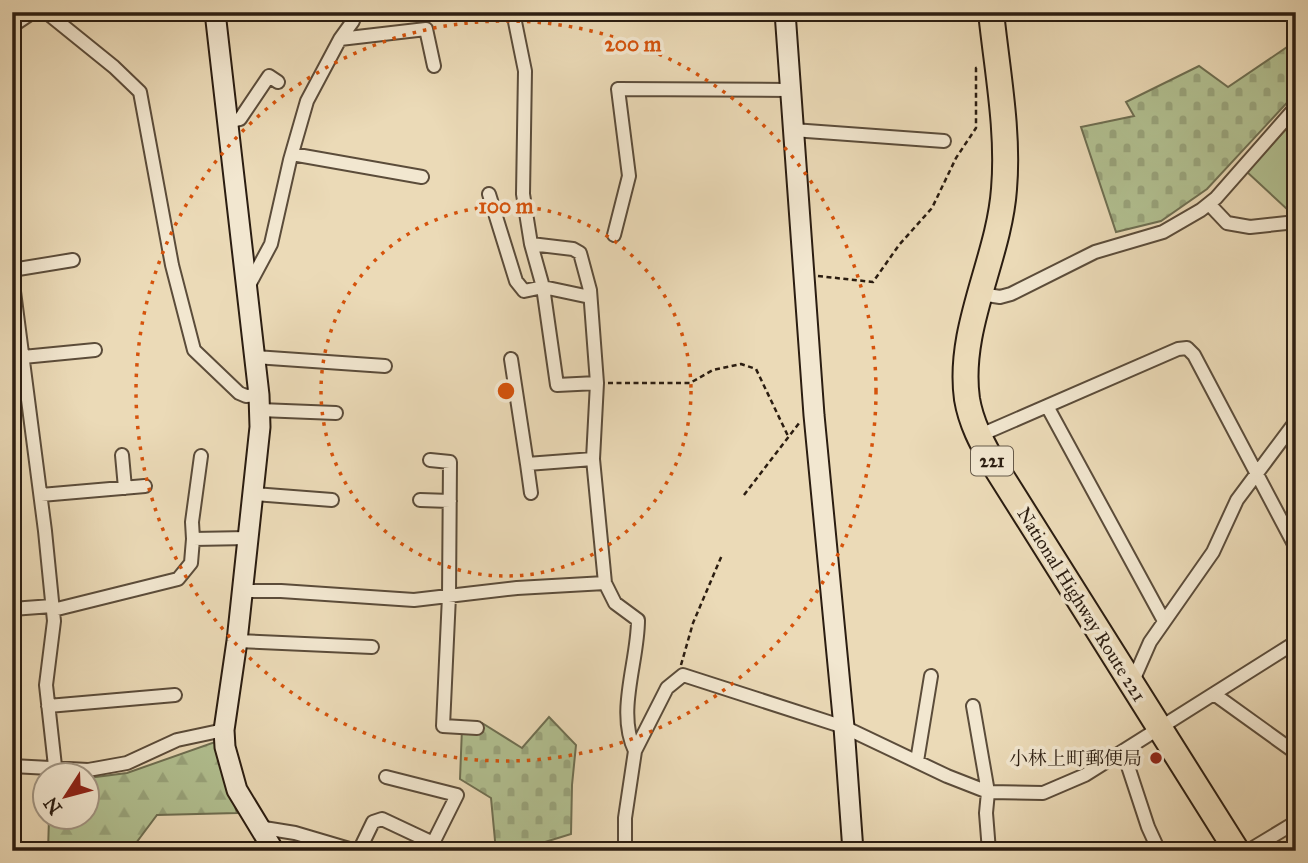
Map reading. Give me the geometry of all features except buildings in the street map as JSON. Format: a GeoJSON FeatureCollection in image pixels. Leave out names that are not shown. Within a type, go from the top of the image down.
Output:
{"type":"FeatureCollection","features":[{"type":"Feature","properties":{"kind":"highway","name":"National Highway Route 221"},"geometry":{"type":"LineString","coordinates":[[991,12],[1004,142],[1004,188],[999,226],[971,331],[966,364],[967,401],[978,436],[1237,851]]}},
{"type":"Feature","properties":{"kind":"street"},"geometry":{"type":"LineString","coordinates":[[12,26],[33,12]]}},
{"type":"Feature","properties":{"kind":"street"},"geometry":{"type":"LineString","coordinates":[[46,12],[114,67],[140,93],[172,265],[194,349],[239,393],[259,402],[336,413]]}},
{"type":"Feature","properties":{"kind":"street"},"geometry":{"type":"LineString","coordinates":[[215,12],[260,426],[237,641],[224,730],[225,747],[237,790],[274,851]]}},
{"type":"Feature","properties":{"kind":"street"},"geometry":{"type":"LineString","coordinates":[[247,289],[271,244],[307,102],[340,39],[353,21],[353,12]]}},
{"type":"Feature","properties":{"kind":"street"},"geometry":{"type":"LineString","coordinates":[[513,12],[525,71],[523,194],[531,244],[543,287],[557,384],[597,383]]}},
{"type":"Feature","properties":{"kind":"street"},"geometry":{"type":"LineString","coordinates":[[785,12],[813,406],[844,727],[853,851]]}},
{"type":"Feature","properties":{"kind":"street"},"geometry":{"type":"LineString","coordinates":[[340,39],[426,29],[434,66]]}},
{"type":"Feature","properties":{"kind":"street"},"geometry":{"type":"LineString","coordinates":[[228,122],[240,118],[269,76],[278,82]]}},
{"type":"Feature","properties":{"kind":"street"},"geometry":{"type":"LineString","coordinates":[[614,235],[629,176],[618,89],[790,90]]}},
{"type":"Feature","properties":{"kind":"street"},"geometry":{"type":"LineString","coordinates":[[981,294],[1011,294],[1095,252],[1163,232],[1209,204],[1296,107]]}},
{"type":"Feature","properties":{"kind":"street"},"geometry":{"type":"LineString","coordinates":[[793,130],[944,141]]}},
{"type":"Feature","properties":{"kind":"street"},"geometry":{"type":"LineString","coordinates":[[292,154],[422,177]]}},
{"type":"Feature","properties":{"kind":"street"},"geometry":{"type":"LineString","coordinates":[[489,194],[516,281],[524,290],[543,287],[590,297]]}},
{"type":"Feature","properties":{"kind":"street"},"geometry":{"type":"LineString","coordinates":[[1209,204],[1227,223],[1250,227],[1296,222]]}},
{"type":"Feature","properties":{"kind":"street"},"geometry":{"type":"LineString","coordinates":[[531,244],[573,249],[580,253],[590,297],[597,383],[593,459],[596,508],[606,583],[615,603],[638,620],[638,640],[629,694],[629,738],[635,751]]}},
{"type":"Feature","properties":{"kind":"street"},"geometry":{"type":"LineString","coordinates":[[12,270],[73,260]]}},
{"type":"Feature","properties":{"kind":"street"},"geometry":{"type":"LineString","coordinates":[[12,276],[14,309],[23,356],[41,495],[54,621],[46,685],[55,762]]}},
{"type":"Feature","properties":{"kind":"street"},"geometry":{"type":"LineString","coordinates":[[978,436],[1178,349],[1187,348],[1194,355],[1296,548]]}},
{"type":"Feature","properties":{"kind":"street"},"geometry":{"type":"LineString","coordinates":[[23,356],[95,350]]}},
{"type":"Feature","properties":{"kind":"street"},"geometry":{"type":"LineString","coordinates":[[254,357],[385,366]]}},
{"type":"Feature","properties":{"kind":"street"},"geometry":{"type":"LineString","coordinates":[[511,359],[531,493]]}},
{"type":"Feature","properties":{"kind":"street"},"geometry":{"type":"LineString","coordinates":[[1047,406],[1164,621]]}},
{"type":"Feature","properties":{"kind":"street"},"geometry":{"type":"LineString","coordinates":[[1132,683],[1150,642],[1205,565],[1237,500],[1296,421]]}},
{"type":"Feature","properties":{"kind":"street"},"geometry":{"type":"LineString","coordinates":[[122,455],[125,488]]}},
{"type":"Feature","properties":{"kind":"street"},"geometry":{"type":"LineString","coordinates":[[12,609],[52,608],[178,579],[191,563],[192,522],[201,456]]}},
{"type":"Feature","properties":{"kind":"street"},"geometry":{"type":"LineString","coordinates":[[527,464],[593,459]]}},
{"type":"Feature","properties":{"kind":"street"},"geometry":{"type":"LineString","coordinates":[[430,460],[450,462],[449,596],[443,726],[477,728]]}},
{"type":"Feature","properties":{"kind":"street"},"geometry":{"type":"LineString","coordinates":[[41,495],[145,486]]}},
{"type":"Feature","properties":{"kind":"street"},"geometry":{"type":"LineString","coordinates":[[254,494],[332,500]]}},
{"type":"Feature","properties":{"kind":"street"},"geometry":{"type":"LineString","coordinates":[[420,500],[450,501]]}},
{"type":"Feature","properties":{"kind":"street"},"geometry":{"type":"LineString","coordinates":[[193,539],[248,538]]}},
{"type":"Feature","properties":{"kind":"street"},"geometry":{"type":"LineString","coordinates":[[242,591],[414,600],[517,588],[606,583]]}},
{"type":"Feature","properties":{"kind":"street"},"geometry":{"type":"LineString","coordinates":[[237,641],[372,647]]}},
{"type":"Feature","properties":{"kind":"street"},"geometry":{"type":"LineString","coordinates":[[625,851],[625,818],[635,751],[667,688],[683,675],[844,727],[988,792],[1043,793],[1085,775],[1296,642]]}},
{"type":"Feature","properties":{"kind":"street"},"geometry":{"type":"LineString","coordinates":[[917,761],[931,676]]}},
{"type":"Feature","properties":{"kind":"street"},"geometry":{"type":"LineString","coordinates":[[1214,694],[1296,753]]}},
{"type":"Feature","properties":{"kind":"street"},"geometry":{"type":"LineString","coordinates":[[48,706],[175,695]]}},
{"type":"Feature","properties":{"kind":"street"},"geometry":{"type":"LineString","coordinates":[[973,706],[988,792],[986,813],[989,851]]}},
{"type":"Feature","properties":{"kind":"street"},"geometry":{"type":"LineString","coordinates":[[102,766],[127,762],[177,740],[224,730]]}},
{"type":"Feature","properties":{"kind":"street"},"geometry":{"type":"LineString","coordinates":[[1123,751],[1148,827],[1159,851]]}},
{"type":"Feature","properties":{"kind":"street"},"geometry":{"type":"LineString","coordinates":[[12,766],[32,766]]}},
{"type":"Feature","properties":{"kind":"street"},"geometry":{"type":"LineString","coordinates":[[258,827],[295,833],[357,851],[373,822],[382,819],[433,843],[457,796],[386,777]]}},
{"type":"Feature","properties":{"kind":"street"},"geometry":{"type":"LineString","coordinates":[[1248,851],[1296,822]]}},
{"type":"Feature","properties":{"kind":"street"},"geometry":{"type":"LineString","coordinates":[[1042,850],[1074,851]]}},
{"type":"Feature","properties":{"kind":"path"},"geometry":{"type":"LineString","coordinates":[[804,274],[873,282],[899,245],[932,208],[956,158],[976,128],[976,68],[996,63]]}},
{"type":"Feature","properties":{"kind":"path"},"geometry":{"type":"LineString","coordinates":[[597,383],[690,383],[713,370],[741,364],[756,369],[788,436]]}},
{"type":"Feature","properties":{"kind":"path"},"geometry":{"type":"LineString","coordinates":[[744,495],[813,406]]}},
{"type":"Feature","properties":{"kind":"path"},"geometry":{"type":"LineString","coordinates":[[678,678],[693,623],[722,555]]}},
{"type":"Feature","properties":{"kind":"green space"},"geometry":{"type":"Polygon","coordinates":[[[1296,41],[1296,93],[1207,189],[1161,221],[1116,232],[1081,127],[1134,116],[1126,102],[1199,66],[1228,87],[1296,41]]]}},
{"type":"Feature","properties":{"kind":"green space"},"geometry":{"type":"Polygon","coordinates":[[[1287,128],[1296,133],[1296,209],[1289,211],[1247,172],[1287,128]]]}},
{"type":"Feature","properties":{"kind":"green space"},"geometry":{"type":"Polygon","coordinates":[[[549,717],[576,745],[571,834],[516,851],[496,851],[491,798],[460,779],[462,728],[482,723],[522,748],[549,717]]]}},
{"type":"Feature","properties":{"kind":"green space"},"geometry":{"type":"Polygon","coordinates":[[[215,742],[237,813],[157,815],[130,851],[48,851],[49,832],[102,832],[102,776],[127,773],[215,742]]]}},
{"type":"Feature","properties":{"kind":"place","name":"小林上町郵便局"},"geometry":{"type":"Point","coordinates":[1156,758]}}]}
